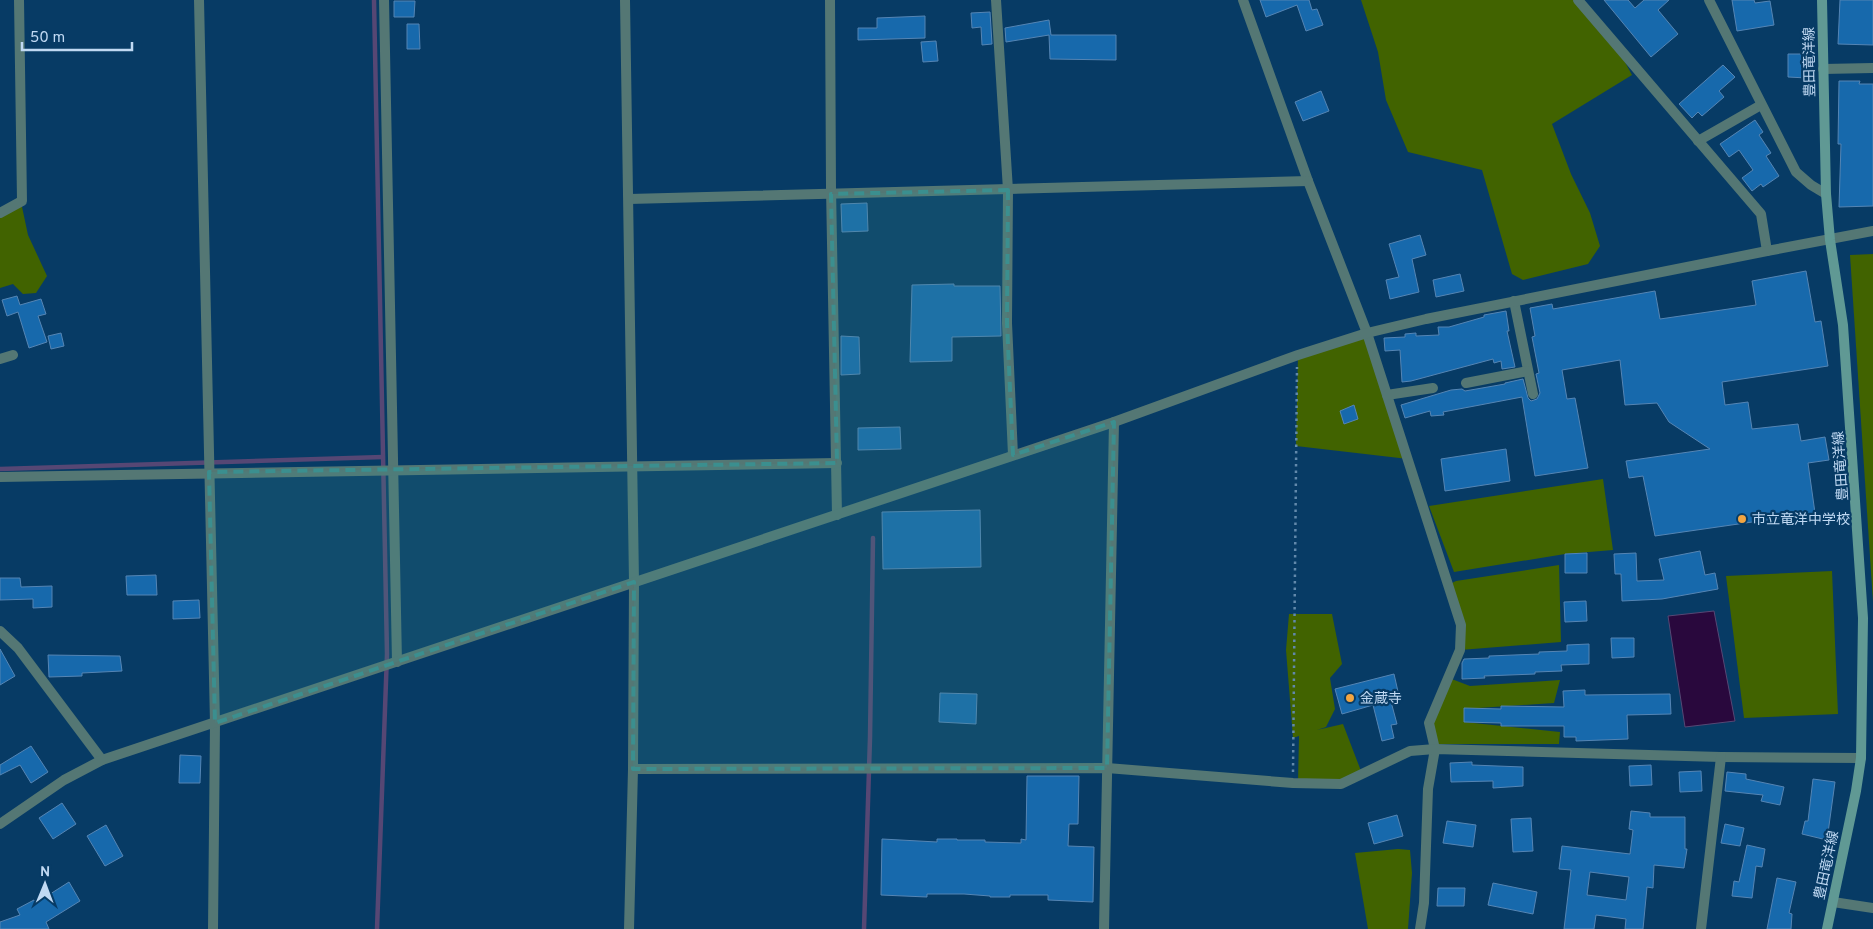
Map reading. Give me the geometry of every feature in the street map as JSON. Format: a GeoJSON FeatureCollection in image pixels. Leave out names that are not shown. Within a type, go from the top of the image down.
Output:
{"type":"FeatureCollection","features":[{"type":"Feature","properties":{"kind":"main road","name":"豊田竜洋線"},"geometry":{"type":"LineString","coordinates":[[1822,0],[1826,194],[1830,240],[1843,324],[1863,609],[1861,758],[1856,791],[1827,929]]}},
{"type":"Feature","properties":{"kind":"street"},"geometry":{"type":"LineString","coordinates":[[0,213],[22,201],[19,0]]}},
{"type":"Feature","properties":{"kind":"street"},"geometry":{"type":"LineString","coordinates":[[200,0],[215,723],[213,929]]}},
{"type":"Feature","properties":{"kind":"street"},"geometry":{"type":"LineString","coordinates":[[384,0],[397,662]]}},
{"type":"Feature","properties":{"kind":"street"},"geometry":{"type":"LineString","coordinates":[[625,0],[634,582],[633,770],[629,929]]}},
{"type":"Feature","properties":{"kind":"street"},"geometry":{"type":"LineString","coordinates":[[830,0],[831,194],[837,515]]}},
{"type":"Feature","properties":{"kind":"street"},"geometry":{"type":"LineString","coordinates":[[996,0],[1008,190],[1007,323],[1013,455]]}},
{"type":"Feature","properties":{"kind":"street"},"geometry":{"type":"LineString","coordinates":[[1243,0],[1308,181],[1367,333],[1461,625],[1460,650],[1429,722],[1435,749],[1428,790],[1424,903],[1420,929]]}},
{"type":"Feature","properties":{"kind":"street"},"geometry":{"type":"LineString","coordinates":[[1578,0],[1761,214],[1767,251]]}},
{"type":"Feature","properties":{"kind":"street"},"geometry":{"type":"LineString","coordinates":[[1709,0],[1796,172],[1810,185],[1826,194]]}},
{"type":"Feature","properties":{"kind":"street"},"geometry":{"type":"LineString","coordinates":[[1823,69],[1873,68]]}},
{"type":"Feature","properties":{"kind":"street"},"geometry":{"type":"LineString","coordinates":[[1698,141],[1762,105]]}},
{"type":"Feature","properties":{"kind":"street"},"geometry":{"type":"LineString","coordinates":[[629,199],[1308,181]]}},
{"type":"Feature","properties":{"kind":"street"},"geometry":{"type":"LineString","coordinates":[[0,824],[64,780],[102,760],[1114,422],[1367,333],[1514,301],[1873,231]]}},
{"type":"Feature","properties":{"kind":"street"},"geometry":{"type":"LineString","coordinates":[[1514,301],[1533,394]]}},
{"type":"Feature","properties":{"kind":"street"},"geometry":{"type":"LineString","coordinates":[[0,360],[13,355]]}},
{"type":"Feature","properties":{"kind":"street"},"geometry":{"type":"LineString","coordinates":[[1466,383],[1528,371]]}},
{"type":"Feature","properties":{"kind":"street"},"geometry":{"type":"LineString","coordinates":[[1387,394],[1433,388]]}},
{"type":"Feature","properties":{"kind":"street"},"geometry":{"type":"LineString","coordinates":[[1104,929],[1114,422]]}},
{"type":"Feature","properties":{"kind":"street"},"geometry":{"type":"LineString","coordinates":[[0,477],[209,472],[837,463]]}},
{"type":"Feature","properties":{"kind":"street"},"geometry":{"type":"LineString","coordinates":[[0,631],[18,648],[102,760]]}},
{"type":"Feature","properties":{"kind":"street"},"geometry":{"type":"LineString","coordinates":[[633,770],[1107,768],[1292,783],[1341,784],[1410,751],[1435,749],[1721,757],[1861,758]]}},
{"type":"Feature","properties":{"kind":"street"},"geometry":{"type":"LineString","coordinates":[[1701,929],[1721,757]]}},
{"type":"Feature","properties":{"kind":"street"},"geometry":{"type":"LineString","coordinates":[[1833,902],[1873,908]]}},
{"type":"Feature","properties":{"kind":"path"},"geometry":{"type":"LineString","coordinates":[[1292,783],[1298,356]]}},
{"type":"Feature","properties":{"kind":"highlighted area"},"geometry":{"type":"Polygon","coordinates":[[[1008,190],[1007,323],[1013,455],[1114,422],[1107,768],[633,769],[634,582],[215,723],[209,472],[837,463],[831,194],[1008,190]]]}},
{"type":"Feature","properties":{"kind":"green space"},"geometry":{"type":"Polygon","coordinates":[[[1361,0],[1578,0],[1614,42],[1632,75],[1552,124],[1571,174],[1590,213],[1600,246],[1588,264],[1523,280],[1512,274],[1482,170],[1408,152],[1386,100],[1378,52],[1361,0]]]}},
{"type":"Feature","properties":{"kind":"green space"},"geometry":{"type":"Polygon","coordinates":[[[21,202],[28,235],[47,276],[36,293],[23,294],[13,284],[0,288],[0,212],[21,202]]]}},
{"type":"Feature","properties":{"kind":"green space"},"geometry":{"type":"Polygon","coordinates":[[[1873,254],[1873,602],[1850,255],[1873,254]]]}},
{"type":"Feature","properties":{"kind":"green space"},"geometry":{"type":"Polygon","coordinates":[[[1367,333],[1408,459],[1296,446],[1298,355],[1367,333]]]}},
{"type":"Feature","properties":{"kind":"green space"},"geometry":{"type":"Polygon","coordinates":[[[1603,479],[1613,550],[1565,554],[1454,572],[1429,506],[1603,479]]]}},
{"type":"Feature","properties":{"kind":"green space"},"geometry":{"type":"Polygon","coordinates":[[[1559,565],[1561,642],[1460,650],[1461,625],[1448,585],[1456,581],[1559,565]]]}},
{"type":"Feature","properties":{"kind":"green space"},"geometry":{"type":"Polygon","coordinates":[[[1832,571],[1838,714],[1744,718],[1726,576],[1832,571]]]}},
{"type":"Feature","properties":{"kind":"green space"},"geometry":{"type":"Polygon","coordinates":[[[1289,614],[1332,614],[1342,664],[1330,678],[1335,709],[1326,727],[1317,730],[1343,724],[1361,771],[1341,784],[1298,783],[1299,736],[1293,738],[1286,650],[1289,614]]]}},
{"type":"Feature","properties":{"kind":"green space"},"geometry":{"type":"Polygon","coordinates":[[[1449,678],[1470,686],[1560,680],[1554,703],[1464,709],[1464,722],[1560,732],[1559,744],[1438,744],[1429,723],[1449,678]]]}},
{"type":"Feature","properties":{"kind":"green space"},"geometry":{"type":"Polygon","coordinates":[[[1398,849],[1410,850],[1412,873],[1408,929],[1368,929],[1355,853],[1398,849]]]}},
{"type":"Feature","properties":{"kind":"shaded area"},"geometry":{"type":"Polygon","coordinates":[[[1714,611],[1735,721],[1685,727],[1668,616],[1714,611]]]}},
{"type":"Feature","properties":{"kind":"building"},"geometry":{"type":"Polygon","coordinates":[[[1260,0],[1309,0],[1312,10],[1317,9],[1323,25],[1306,31],[1297,5],[1266,17],[1260,0]]]}},
{"type":"Feature","properties":{"kind":"building"},"geometry":{"type":"Polygon","coordinates":[[[1604,0],[1628,0],[1635,8],[1644,0],[1669,0],[1658,10],[1678,34],[1651,57],[1604,0]]]}},
{"type":"Feature","properties":{"kind":"building"},"geometry":{"type":"Polygon","coordinates":[[[1732,0],[1754,0],[1755,3],[1770,1],[1774,25],[1737,31],[1732,0]]]}},
{"type":"Feature","properties":{"kind":"building"},"geometry":{"type":"Polygon","coordinates":[[[1840,0],[1873,0],[1873,45],[1838,44],[1840,0]]]}},
{"type":"Feature","properties":{"kind":"building"},"geometry":{"type":"Polygon","coordinates":[[[394,1],[415,1],[414,17],[394,17],[394,1]]]}},
{"type":"Feature","properties":{"kind":"building"},"geometry":{"type":"Polygon","coordinates":[[[990,12],[992,44],[982,45],[981,27],[972,28],[971,13],[990,12]]]}},
{"type":"Feature","properties":{"kind":"building"},"geometry":{"type":"Polygon","coordinates":[[[925,16],[925,38],[858,40],[858,28],[877,28],[877,18],[925,16]]]}},
{"type":"Feature","properties":{"kind":"building"},"geometry":{"type":"Polygon","coordinates":[[[1049,20],[1051,35],[1116,35],[1116,60],[1050,59],[1049,35],[1006,42],[1005,28],[1049,20]]]}},
{"type":"Feature","properties":{"kind":"building"},"geometry":{"type":"Polygon","coordinates":[[[407,24],[419,24],[420,49],[407,49],[407,24]]]}},
{"type":"Feature","properties":{"kind":"building"},"geometry":{"type":"Polygon","coordinates":[[[936,41],[938,61],[923,62],[921,42],[936,41]]]}},
{"type":"Feature","properties":{"kind":"building"},"geometry":{"type":"Polygon","coordinates":[[[1788,54],[1807,54],[1807,78],[1788,77],[1788,54]]]}},
{"type":"Feature","properties":{"kind":"building"},"geometry":{"type":"Polygon","coordinates":[[[1723,65],[1735,77],[1719,91],[1724,97],[1702,116],[1698,112],[1692,118],[1679,104],[1723,65]]]}},
{"type":"Feature","properties":{"kind":"building"},"geometry":{"type":"Polygon","coordinates":[[[1839,81],[1860,81],[1859,84],[1873,84],[1873,206],[1839,207],[1841,144],[1838,144],[1839,81]]]}},
{"type":"Feature","properties":{"kind":"building"},"geometry":{"type":"Polygon","coordinates":[[[1321,91],[1329,111],[1303,121],[1295,102],[1321,91]]]}},
{"type":"Feature","properties":{"kind":"building"},"geometry":{"type":"Polygon","coordinates":[[[1755,120],[1763,132],[1759,135],[1771,153],[1766,156],[1779,176],[1763,187],[1761,184],[1752,191],[1742,178],[1753,170],[1739,150],[1729,157],[1720,144],[1755,120]]]}},
{"type":"Feature","properties":{"kind":"building"},"geometry":{"type":"Polygon","coordinates":[[[867,203],[868,231],[842,232],[841,204],[867,203]]]}},
{"type":"Feature","properties":{"kind":"building"},"geometry":{"type":"Polygon","coordinates":[[[1420,235],[1426,255],[1412,259],[1419,292],[1390,299],[1386,280],[1399,277],[1389,244],[1420,235]]]}},
{"type":"Feature","properties":{"kind":"building"},"geometry":{"type":"Polygon","coordinates":[[[1806,271],[1815,322],[1821,321],[1828,366],[1722,382],[1725,405],[1748,402],[1752,429],[1798,424],[1801,441],[1825,437],[1829,460],[1808,463],[1815,513],[1655,536],[1643,476],[1629,478],[1626,461],[1710,449],[1669,422],[1657,403],[1625,405],[1620,360],[1562,370],[1567,399],[1575,398],[1588,468],[1535,476],[1522,397],[1443,412],[1444,415],[1431,416],[1430,411],[1405,418],[1401,405],[1451,390],[1462,389],[1465,391],[1523,379],[1528,398],[1531,401],[1537,399],[1540,393],[1536,374],[1539,373],[1532,337],[1535,336],[1530,308],[1552,304],[1553,309],[1655,291],[1660,319],[1756,305],[1752,281],[1806,271]]]}},
{"type":"Feature","properties":{"kind":"building"},"geometry":{"type":"Polygon","coordinates":[[[1460,274],[1464,291],[1436,297],[1433,280],[1460,274]]]}},
{"type":"Feature","properties":{"kind":"building"},"geometry":{"type":"Polygon","coordinates":[[[954,284],[954,286],[1000,286],[1001,336],[952,337],[952,361],[910,362],[912,285],[954,284]]]}},
{"type":"Feature","properties":{"kind":"building"},"geometry":{"type":"Polygon","coordinates":[[[17,296],[20,305],[41,299],[46,314],[38,316],[47,342],[29,348],[18,312],[7,316],[2,300],[17,296]]]}},
{"type":"Feature","properties":{"kind":"building"},"geometry":{"type":"Polygon","coordinates":[[[1506,311],[1509,331],[1507,331],[1515,367],[1502,369],[1501,361],[1494,363],[1493,359],[1402,382],[1400,350],[1385,351],[1384,338],[1405,337],[1405,334],[1416,333],[1416,336],[1439,335],[1438,327],[1449,327],[1484,317],[1484,315],[1506,311]]]}},
{"type":"Feature","properties":{"kind":"building"},"geometry":{"type":"Polygon","coordinates":[[[61,333],[64,346],[51,349],[48,336],[61,333]]]}},
{"type":"Feature","properties":{"kind":"building"},"geometry":{"type":"Polygon","coordinates":[[[841,336],[859,337],[860,374],[841,375],[841,336]]]}},
{"type":"Feature","properties":{"kind":"building"},"geometry":{"type":"Polygon","coordinates":[[[1354,405],[1358,419],[1344,424],[1340,411],[1354,405]]]}},
{"type":"Feature","properties":{"kind":"building"},"geometry":{"type":"Polygon","coordinates":[[[900,427],[901,449],[858,450],[858,428],[900,427]]]}},
{"type":"Feature","properties":{"kind":"building"},"geometry":{"type":"Polygon","coordinates":[[[1506,449],[1510,481],[1445,491],[1441,459],[1506,449]]]}},
{"type":"Feature","properties":{"kind":"building"},"geometry":{"type":"Polygon","coordinates":[[[980,510],[981,567],[883,569],[882,512],[980,510]]]}},
{"type":"Feature","properties":{"kind":"building"},"geometry":{"type":"Polygon","coordinates":[[[1700,551],[1705,575],[1715,573],[1718,589],[1662,599],[1622,601],[1621,574],[1615,574],[1614,554],[1636,553],[1637,581],[1664,580],[1659,559],[1700,551]]]}},
{"type":"Feature","properties":{"kind":"building"},"geometry":{"type":"Polygon","coordinates":[[[1587,553],[1587,573],[1565,573],[1565,554],[1587,553]]]}},
{"type":"Feature","properties":{"kind":"building"},"geometry":{"type":"Polygon","coordinates":[[[156,575],[157,595],[127,595],[126,576],[156,575]]]}},
{"type":"Feature","properties":{"kind":"building"},"geometry":{"type":"Polygon","coordinates":[[[0,578],[20,578],[21,587],[52,586],[52,607],[33,608],[33,599],[0,600],[0,578]]]}},
{"type":"Feature","properties":{"kind":"building"},"geometry":{"type":"Polygon","coordinates":[[[199,600],[200,618],[173,619],[173,601],[199,600]]]}},
{"type":"Feature","properties":{"kind":"building"},"geometry":{"type":"Polygon","coordinates":[[[1586,601],[1587,621],[1565,622],[1564,602],[1586,601]]]}},
{"type":"Feature","properties":{"kind":"building"},"geometry":{"type":"Polygon","coordinates":[[[1611,638],[1634,638],[1634,657],[1612,658],[1611,638]]]}},
{"type":"Feature","properties":{"kind":"building"},"geometry":{"type":"Polygon","coordinates":[[[1589,644],[1589,664],[1561,665],[1562,671],[1462,679],[1462,663],[1464,659],[1567,651],[1567,645],[1589,644]]]}},
{"type":"Feature","properties":{"kind":"building"},"geometry":{"type":"Polygon","coordinates":[[[0,649],[15,676],[0,685],[0,649]]]}},
{"type":"Feature","properties":{"kind":"building"},"geometry":{"type":"Polygon","coordinates":[[[48,655],[120,656],[122,671],[82,673],[82,676],[49,677],[48,655]]]}},
{"type":"Feature","properties":{"kind":"building"},"geometry":{"type":"Polygon","coordinates":[[[1394,674],[1399,696],[1390,698],[1397,724],[1391,725],[1394,738],[1382,741],[1373,705],[1342,714],[1335,689],[1394,674]]]}},
{"type":"Feature","properties":{"kind":"building"},"geometry":{"type":"Polygon","coordinates":[[[1585,690],[1585,695],[1670,694],[1671,714],[1627,715],[1628,739],[1576,741],[1576,737],[1564,737],[1564,726],[1501,726],[1501,723],[1464,722],[1464,708],[1501,709],[1501,706],[1564,707],[1563,691],[1585,690]]]}},
{"type":"Feature","properties":{"kind":"building"},"geometry":{"type":"Polygon","coordinates":[[[940,693],[977,694],[976,724],[939,722],[940,693]]]}},
{"type":"Feature","properties":{"kind":"building"},"geometry":{"type":"Polygon","coordinates":[[[31,746],[48,772],[31,783],[20,765],[0,775],[0,765],[31,746]]]}},
{"type":"Feature","properties":{"kind":"building"},"geometry":{"type":"Polygon","coordinates":[[[180,755],[201,756],[200,783],[179,783],[180,755]]]}},
{"type":"Feature","properties":{"kind":"building"},"geometry":{"type":"Polygon","coordinates":[[[1472,762],[1472,765],[1523,767],[1523,786],[1493,788],[1493,781],[1451,782],[1450,763],[1472,762]]]}},
{"type":"Feature","properties":{"kind":"building"},"geometry":{"type":"Polygon","coordinates":[[[1651,765],[1652,785],[1630,786],[1629,766],[1651,765]]]}},
{"type":"Feature","properties":{"kind":"building"},"geometry":{"type":"Polygon","coordinates":[[[1701,771],[1702,791],[1680,792],[1679,772],[1701,771]]]}},
{"type":"Feature","properties":{"kind":"building"},"geometry":{"type":"Polygon","coordinates":[[[1727,772],[1746,774],[1746,779],[1784,787],[1780,805],[1761,801],[1763,795],[1725,791],[1727,772]]]}},
{"type":"Feature","properties":{"kind":"building"},"geometry":{"type":"Polygon","coordinates":[[[1027,776],[1079,776],[1078,824],[1069,824],[1068,846],[1094,847],[1093,902],[1048,900],[1048,895],[990,897],[964,894],[927,894],[927,897],[881,895],[882,839],[937,842],[937,839],[957,839],[1021,843],[1021,839],[1026,840],[1027,776]]]}},
{"type":"Feature","properties":{"kind":"building"},"geometry":{"type":"Polygon","coordinates":[[[1813,779],[1835,782],[1827,840],[1802,834],[1805,821],[1808,821],[1813,779]]]}},
{"type":"Feature","properties":{"kind":"building"},"geometry":{"type":"Polygon","coordinates":[[[62,803],[76,824],[53,839],[39,818],[62,803]]]}},
{"type":"Feature","properties":{"kind":"building"},"geometry":{"type":"Polygon","coordinates":[[[1631,811],[1650,813],[1650,817],[1685,817],[1685,849],[1687,849],[1684,868],[1654,865],[1653,888],[1647,887],[1643,929],[1625,929],[1626,919],[1596,915],[1594,929],[1564,929],[1571,870],[1559,869],[1562,846],[1630,854],[1633,830],[1629,829],[1631,811]],[[1590,872],[1587,895],[1626,900],[1629,877],[1590,872]]]}},
{"type":"Feature","properties":{"kind":"building"},"geometry":{"type":"Polygon","coordinates":[[[1397,815],[1403,836],[1374,844],[1368,823],[1397,815]]]}},
{"type":"Feature","properties":{"kind":"building"},"geometry":{"type":"Polygon","coordinates":[[[1531,818],[1533,851],[1513,852],[1511,819],[1531,818]]]}},
{"type":"Feature","properties":{"kind":"building"},"geometry":{"type":"Polygon","coordinates":[[[1447,821],[1476,825],[1473,847],[1443,843],[1447,821]]]}},
{"type":"Feature","properties":{"kind":"building"},"geometry":{"type":"Polygon","coordinates":[[[1725,824],[1744,828],[1740,846],[1721,843],[1725,824]]]}},
{"type":"Feature","properties":{"kind":"building"},"geometry":{"type":"Polygon","coordinates":[[[106,825],[123,856],[105,866],[87,836],[106,825]]]}},
{"type":"Feature","properties":{"kind":"building"},"geometry":{"type":"Polygon","coordinates":[[[1747,845],[1765,849],[1762,867],[1756,866],[1752,898],[1732,896],[1734,881],[1739,882],[1747,845]]]}},
{"type":"Feature","properties":{"kind":"building"},"geometry":{"type":"Polygon","coordinates":[[[1777,878],[1796,882],[1789,913],[1792,914],[1791,929],[1767,929],[1777,878]]]}},
{"type":"Feature","properties":{"kind":"building"},"geometry":{"type":"Polygon","coordinates":[[[69,882],[80,901],[46,922],[49,929],[0,929],[0,922],[20,915],[17,909],[34,900],[36,903],[69,882]]]}},
{"type":"Feature","properties":{"kind":"building"},"geometry":{"type":"Polygon","coordinates":[[[1493,883],[1537,892],[1533,914],[1488,905],[1493,883]]]}},
{"type":"Feature","properties":{"kind":"building"},"geometry":{"type":"Polygon","coordinates":[[[1438,888],[1465,888],[1464,906],[1437,906],[1438,888]]]}},
{"type":"Feature","properties":{"kind":"waterway"},"geometry":{"type":"LineString","coordinates":[[374,0],[387,654],[377,929]]}},
{"type":"Feature","properties":{"kind":"waterway"},"geometry":{"type":"LineString","coordinates":[[0,469],[383,457]]}},
{"type":"Feature","properties":{"kind":"waterway"},"geometry":{"type":"LineString","coordinates":[[864,929],[870,738],[873,538]]}},
{"type":"Feature","properties":{"kind":"place","name":"市立竜洋中学校"},"geometry":{"type":"Point","coordinates":[1742,519]}},
{"type":"Feature","properties":{"kind":"place","name":"金蔵寺"},"geometry":{"type":"Point","coordinates":[1350,698]}}]}
